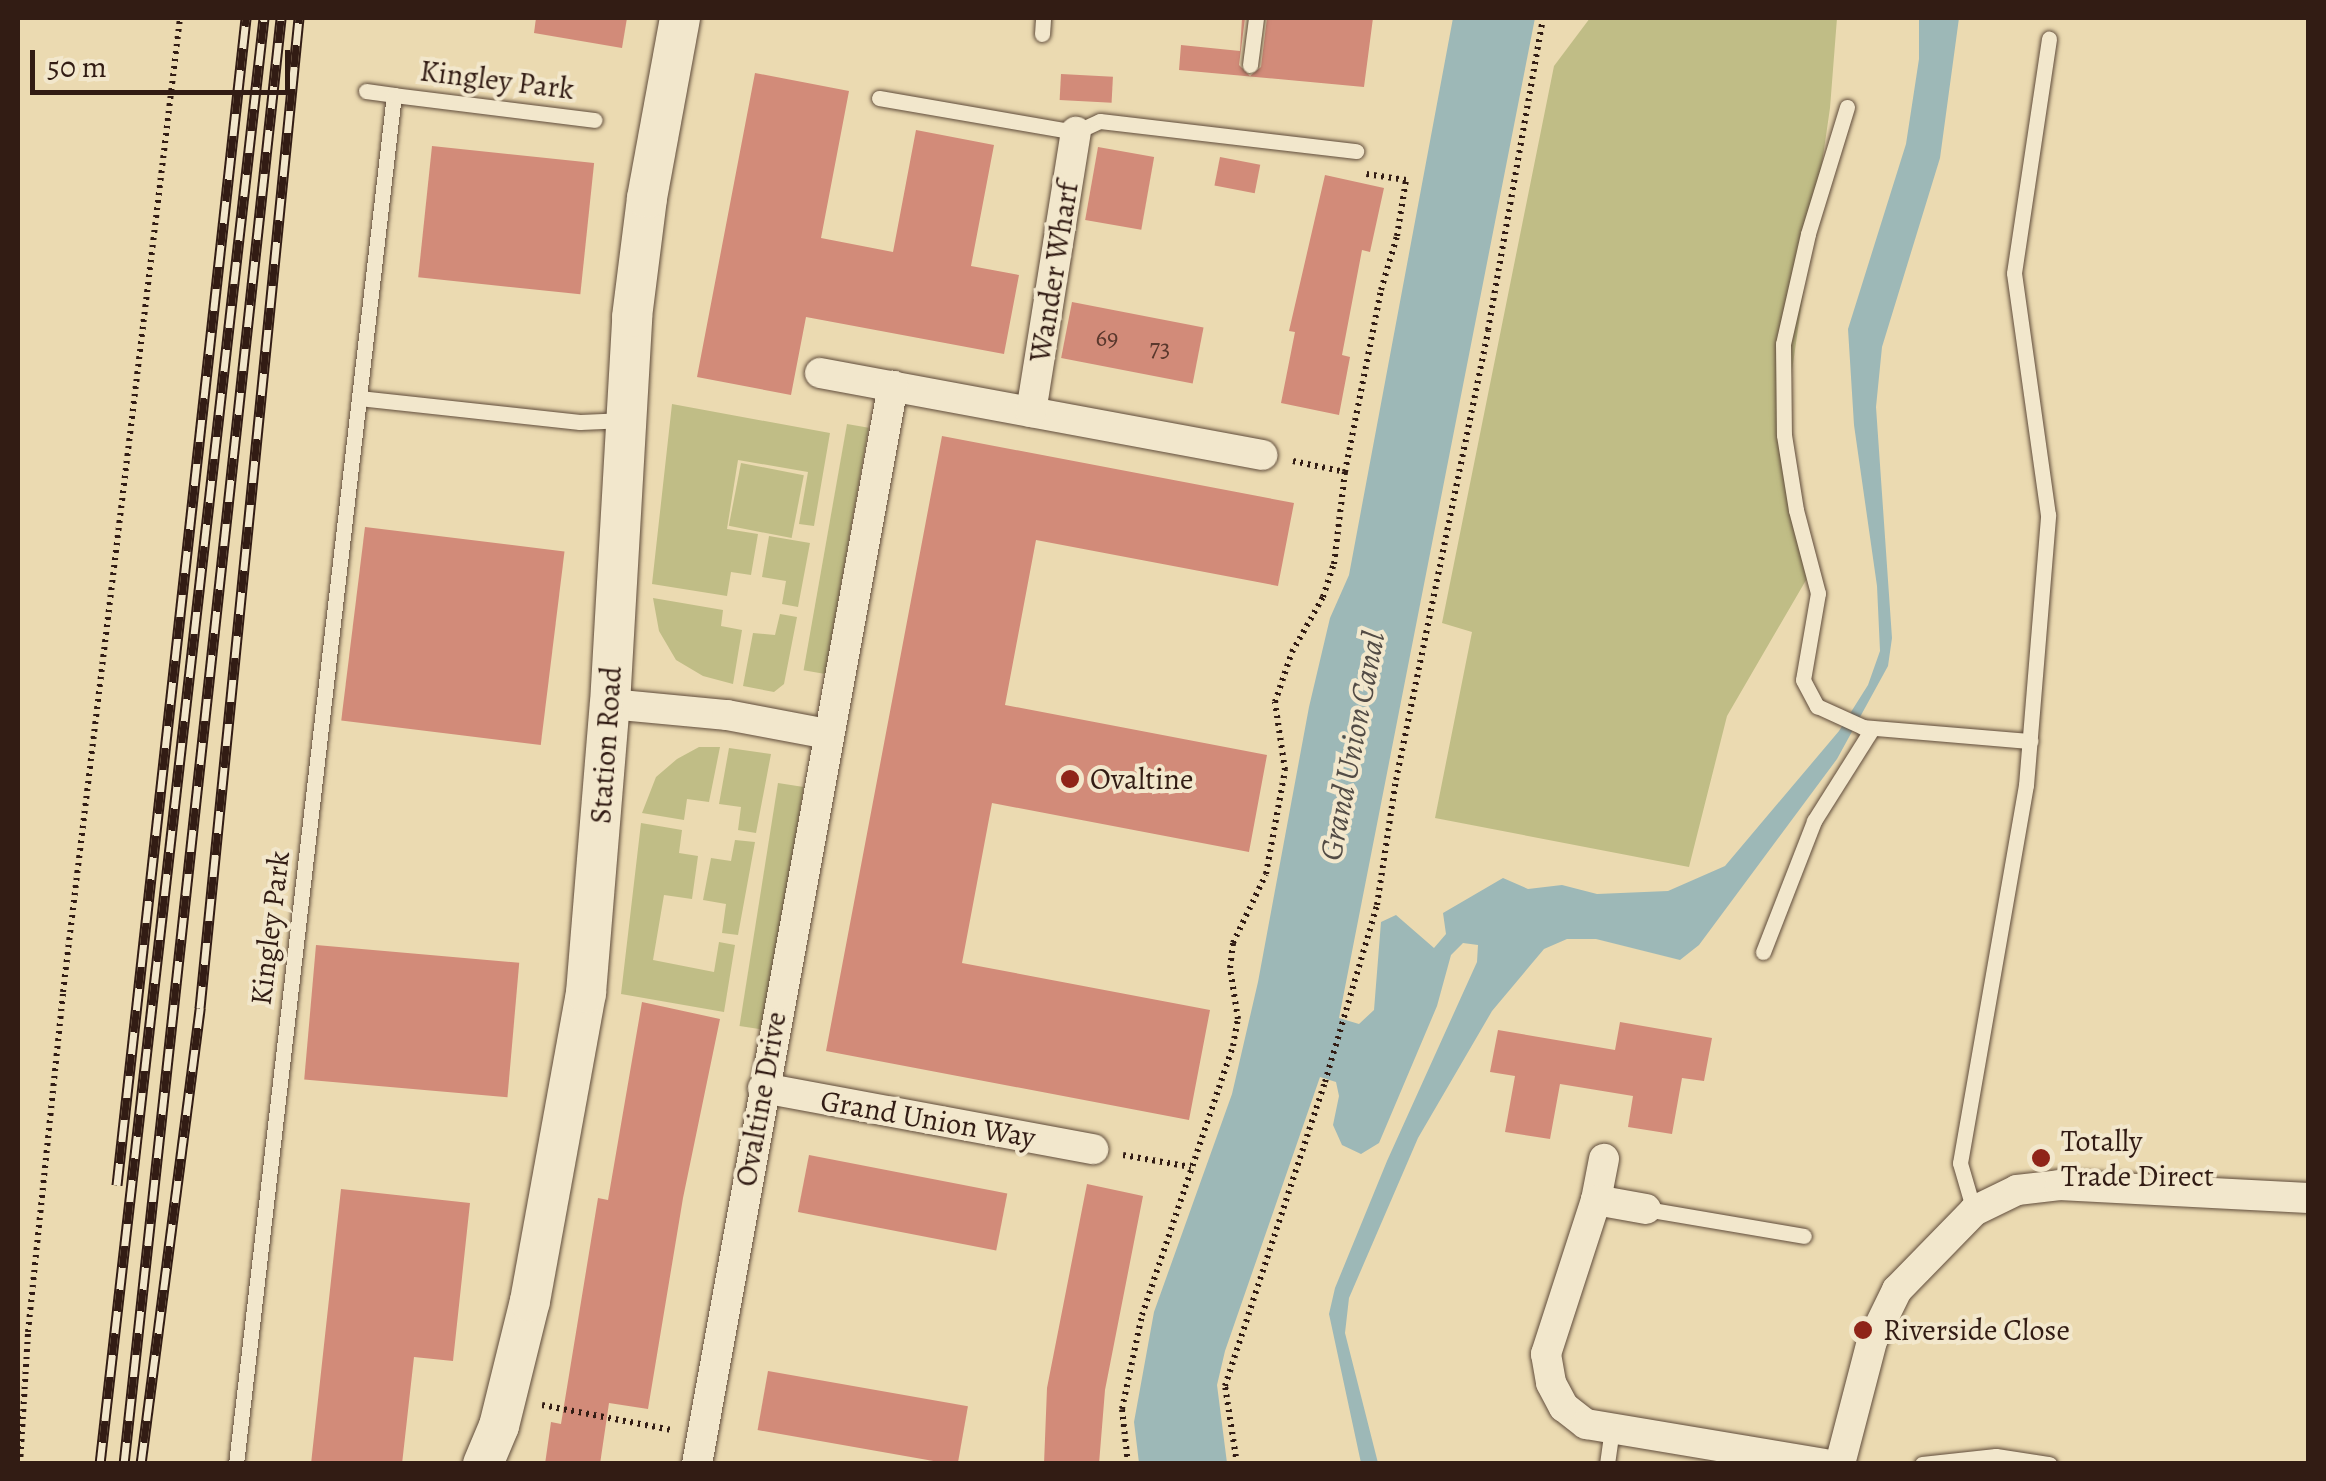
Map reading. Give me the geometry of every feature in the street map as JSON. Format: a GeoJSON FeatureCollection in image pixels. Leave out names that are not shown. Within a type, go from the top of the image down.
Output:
{"type":"FeatureCollection","features":[{"type":"Feature","properties":{"kind":"street","name":"Station Road"},"geometry":{"type":"LineString","coordinates":[[484,1464],[506,1398],[530,1301],[586,993],[610,704],[626,420],[647,198],[680,18]]}},
{"type":"Feature","properties":{"kind":"street","name":"Wander Wharf"},"geometry":{"type":"LineString","coordinates":[[1031,412],[1076,132]]}},
{"type":"Feature","properties":{"kind":"street"},"geometry":{"type":"LineString","coordinates":[[820,373],[1262,455]]}},
{"type":"Feature","properties":{"kind":"street","name":"Ovaltine Drive"},"geometry":{"type":"LineString","coordinates":[[699,1450],[893,386]]}},
{"type":"Feature","properties":{"kind":"street"},"geometry":{"type":"LineString","coordinates":[[610,704],[727,715],[828,734]]}},
{"type":"Feature","properties":{"kind":"street","name":"Grand Union Way"},"geometry":{"type":"LineString","coordinates":[[762,1088],[1092,1149]]}},
{"type":"Feature","properties":{"kind":"street"},"geometry":{"type":"LineString","coordinates":[[1604,1159],[1596,1200],[1546,1354],[1551,1384],[1564,1408],[1586,1424],[1824,1464]]}},
{"type":"Feature","properties":{"kind":"street"},"geometry":{"type":"LineString","coordinates":[[1840,1464],[1872,1341],[1897,1290],[1974,1210],[2016,1190],[2060,1185],[2308,1198]]}},
{"type":"Feature","properties":{"kind":"street"},"geometry":{"type":"LineString","coordinates":[[1596,1200],[1646,1209]]}},
{"type":"Feature","properties":{"kind":"lane"},"geometry":{"type":"LineString","coordinates":[[1250,65],[1256,18]]}},
{"type":"Feature","properties":{"kind":"lane"},"geometry":{"type":"LineString","coordinates":[[1974,1210],[1960,1163],[2026,786],[2048,516],[2014,273],[2049,39]]}},
{"type":"Feature","properties":{"kind":"lane","name":"Kingley Park"},"geometry":{"type":"LineString","coordinates":[[366,91],[594,120]]}},
{"type":"Feature","properties":{"kind":"lane","name":"Kingley Park"},"geometry":{"type":"LineString","coordinates":[[236,1464],[394,95]]}},
{"type":"Feature","properties":{"kind":"lane"},"geometry":{"type":"LineString","coordinates":[[879,98],[1076,132],[1100,120],[1356,151]]}},
{"type":"Feature","properties":{"kind":"lane"},"geometry":{"type":"LineString","coordinates":[[1847,107],[1788,312],[1782,372],[1784,435],[1796,510],[1818,592],[1803,680],[1817,706],[1867,728],[2030,741]]}},
{"type":"Feature","properties":{"kind":"lane"},"geometry":{"type":"LineString","coordinates":[[359,398],[580,422],[626,420]]}},
{"type":"Feature","properties":{"kind":"lane"},"geometry":{"type":"LineString","coordinates":[[1763,952],[1814,822],[1867,728]]}},
{"type":"Feature","properties":{"kind":"lane"},"geometry":{"type":"LineString","coordinates":[[1646,1209],[1804,1236]]}},
{"type":"Feature","properties":{"kind":"lane"},"geometry":{"type":"LineString","coordinates":[[1607,1464],[1612,1428]]}},
{"type":"Feature","properties":{"kind":"lane"},"geometry":{"type":"LineString","coordinates":[[1922,1464],[1996,1456],[2049,1464]]}},
{"type":"Feature","properties":{"kind":"path"},"geometry":{"type":"LineString","coordinates":[[20,1464],[28,1332],[63,992],[180,18]]}},
{"type":"Feature","properties":{"kind":"path"},"geometry":{"type":"LineString","coordinates":[[1237,1464],[1230,1442],[1225,1386],[1325,1082],[1377,905],[1543,18]]}},
{"type":"Feature","properties":{"kind":"path"},"geometry":{"type":"LineString","coordinates":[[1128,1464],[1122,1410],[1142,1315],[1234,1046],[1238,1019],[1230,968],[1232,943],[1266,874],[1285,770],[1275,702],[1280,679],[1323,597],[1334,564],[1345,472],[1406,180],[1365,174],[1356,151]]}},
{"type":"Feature","properties":{"kind":"path"},"geometry":{"type":"LineString","coordinates":[[1262,455],[1345,472]]}},
{"type":"Feature","properties":{"kind":"path"},"geometry":{"type":"LineString","coordinates":[[1092,1149],[1191,1167]]}},
{"type":"Feature","properties":{"kind":"path"},"geometry":{"type":"LineString","coordinates":[[506,1398],[699,1450]]}},
{"type":"Feature","properties":{"kind":"shaded area"},"geometry":{"type":"Polygon","coordinates":[[[1590,18],[1837,18],[1830,108],[1785,419],[1809,575],[1727,716],[1689,867],[1435,818],[1472,632],[1442,623],[1554,66],[1590,18]]]}},
{"type":"Feature","properties":{"kind":"shaded area"},"geometry":{"type":"Polygon","coordinates":[[[672,404],[830,433],[814,526],[799,524],[808,472],[738,460],[727,529],[758,534],[751,575],[731,572],[727,596],[652,584],[672,404]]]}},
{"type":"Feature","properties":{"kind":"shaded area"},"geometry":{"type":"Polygon","coordinates":[[[847,424],[869,428],[825,674],[804,670],[847,424]]]}},
{"type":"Feature","properties":{"kind":"shaded area"},"geometry":{"type":"Polygon","coordinates":[[[741,463],[804,475],[792,538],[729,526],[741,463]]]}},
{"type":"Feature","properties":{"kind":"shaded area"},"geometry":{"type":"Polygon","coordinates":[[[769,536],[810,543],[798,607],[782,604],[786,581],[762,577],[769,536]]]}},
{"type":"Feature","properties":{"kind":"shaded area"},"geometry":{"type":"Polygon","coordinates":[[[653,598],[723,610],[721,626],[742,630],[733,684],[703,676],[676,660],[659,631],[653,598]]]}},
{"type":"Feature","properties":{"kind":"shaded area"},"geometry":{"type":"Polygon","coordinates":[[[780,614],[797,617],[784,684],[774,692],[743,686],[753,633],[775,635],[780,614]]]}},
{"type":"Feature","properties":{"kind":"shaded area"},"geometry":{"type":"Polygon","coordinates":[[[699,747],[720,747],[709,802],[687,799],[684,820],[642,813],[656,777],[699,747]]]}},
{"type":"Feature","properties":{"kind":"shaded area"},"geometry":{"type":"Polygon","coordinates":[[[729,748],[771,754],[756,833],[738,830],[741,807],[719,804],[729,748]]]}},
{"type":"Feature","properties":{"kind":"shaded area"},"geometry":{"type":"Polygon","coordinates":[[[778,783],[804,787],[765,1030],[740,1026],[778,783]]]}},
{"type":"Feature","properties":{"kind":"shaded area"},"geometry":{"type":"Polygon","coordinates":[[[641,823],[682,830],[679,853],[698,856],[692,899],[664,895],[653,960],[714,972],[719,942],[735,945],[724,1012],[621,994],[641,823]]]}},
{"type":"Feature","properties":{"kind":"shaded area"},"geometry":{"type":"Polygon","coordinates":[[[735,840],[755,842],[738,935],[722,933],[726,904],[703,900],[711,858],[731,861],[735,840]]]}},
{"type":"Feature","properties":{"kind":"water","name":"Grand Union Canal"},"geometry":{"type":"Polygon","coordinates":[[[1453,18],[1535,18],[1339,1018],[1359,1024],[1374,1010],[1381,922],[1396,915],[1434,948],[1446,934],[1443,913],[1503,878],[1528,889],[1562,885],[1597,894],[1668,891],[1725,866],[1839,731],[1868,685],[1880,651],[1877,586],[1854,425],[1848,329],[1906,144],[1919,59],[1919,18],[1959,18],[1940,158],[1882,347],[1876,407],[1892,638],[1888,666],[1837,759],[1699,945],[1680,960],[1596,939],[1567,939],[1544,949],[1492,1011],[1418,1138],[1349,1298],[1345,1333],[1378,1463],[1361,1463],[1329,1314],[1335,1288],[1387,1161],[1477,962],[1478,945],[1463,943],[1451,955],[1437,1006],[1379,1143],[1361,1154],[1342,1145],[1333,1125],[1339,1096],[1336,1082],[1320,1077],[1225,1351],[1217,1385],[1227,1463],[1139,1463],[1134,1422],[1154,1312],[1232,1094],[1258,982],[1309,707],[1330,618],[1349,575],[1453,18]]]}},
{"type":"Feature","properties":{"kind":"building"},"geometry":{"type":"Polygon","coordinates":[[[536,18],[627,18],[622,48],[534,33],[536,18]]]}},
{"type":"Feature","properties":{"kind":"building"},"geometry":{"type":"Polygon","coordinates":[[[1245,18],[1239,65],[1250,76],[1261,67],[1267,18],[1373,18],[1364,87],[1179,70],[1181,45],[1240,51],[1245,18]]]}},
{"type":"Feature","properties":{"kind":"building"},"geometry":{"type":"Polygon","coordinates":[[[755,73],[849,91],[821,238],[893,252],[916,130],[994,145],[971,266],[1019,275],[1004,354],[806,317],[791,395],[697,377],[755,73]]]}},
{"type":"Feature","properties":{"kind":"building"},"geometry":{"type":"Polygon","coordinates":[[[1061,74],[1113,77],[1112,103],[1060,100],[1061,74]]]}},
{"type":"Feature","properties":{"kind":"building"},"geometry":{"type":"Polygon","coordinates":[[[432,146],[594,163],[580,294],[418,277],[432,146]]]}},
{"type":"Feature","properties":{"kind":"building"},"geometry":{"type":"Polygon","coordinates":[[[1098,147],[1154,157],[1141,230],[1085,220],[1098,147]]]}},
{"type":"Feature","properties":{"kind":"building"},"geometry":{"type":"Polygon","coordinates":[[[1220,157],[1260,165],[1255,193],[1214,185],[1220,157]]]}},
{"type":"Feature","properties":{"kind":"building"},"geometry":{"type":"Polygon","coordinates":[[[1325,175],[1384,188],[1370,252],[1362,250],[1342,355],[1350,357],[1339,415],[1281,403],[1295,332],[1289,331],[1325,175]]]}},
{"type":"Feature","properties":{"kind":"building"},"geometry":{"type":"Polygon","coordinates":[[[1072,302],[1204,328],[1193,384],[1061,358],[1072,302]]]}},
{"type":"Feature","properties":{"kind":"building","name":"Ovaltine"},"geometry":{"type":"Polygon","coordinates":[[[942,436],[1294,503],[1278,586],[1036,540],[1005,705],[1267,755],[1249,852],[992,803],[962,963],[1210,1010],[1189,1120],[826,1051],[942,436]]]}},
{"type":"Feature","properties":{"kind":"building"},"geometry":{"type":"Polygon","coordinates":[[[365,527],[565,551],[541,745],[341,721],[365,527]]]}},
{"type":"Feature","properties":{"kind":"building"},"geometry":{"type":"Polygon","coordinates":[[[316,945],[519,963],[507,1097],[304,1079],[316,945]]]}},
{"type":"Feature","properties":{"kind":"building"},"geometry":{"type":"Polygon","coordinates":[[[642,1002],[720,1019],[683,1198],[648,1409],[609,1403],[600,1464],[545,1464],[551,1422],[561,1424],[598,1198],[608,1200],[642,1002]]]}},
{"type":"Feature","properties":{"kind":"building"},"geometry":{"type":"Polygon","coordinates":[[[1620,1022],[1712,1038],[1704,1081],[1682,1078],[1672,1134],[1628,1127],[1633,1096],[1560,1084],[1550,1139],[1505,1132],[1515,1076],[1490,1072],[1498,1030],[1615,1050],[1620,1022]]]}},
{"type":"Feature","properties":{"kind":"building"},"geometry":{"type":"Polygon","coordinates":[[[809,1155],[1007,1194],[996,1250],[798,1212],[809,1155]]]}},
{"type":"Feature","properties":{"kind":"building"},"geometry":{"type":"Polygon","coordinates":[[[1087,1184],[1143,1196],[1105,1390],[1099,1464],[1044,1464],[1047,1388],[1087,1184]]]}},
{"type":"Feature","properties":{"kind":"building"},"geometry":{"type":"Polygon","coordinates":[[[341,1189],[470,1203],[453,1361],[414,1357],[402,1464],[311,1464],[341,1189]]]}},
{"type":"Feature","properties":{"kind":"building"},"geometry":{"type":"Polygon","coordinates":[[[768,1371],[968,1406],[958,1464],[758,1430],[768,1371]]]}},
{"type":"Feature","properties":{"kind":"railway"},"geometry":{"type":"LineString","coordinates":[[117,1185],[246,18]]}},
{"type":"Feature","properties":{"kind":"railway"},"geometry":{"type":"LineString","coordinates":[[100,1464],[264,18]]}},
{"type":"Feature","properties":{"kind":"railway"},"geometry":{"type":"LineString","coordinates":[[124,1464],[281,18]]}},
{"type":"Feature","properties":{"kind":"railway"},"geometry":{"type":"LineString","coordinates":[[141,1464],[200,1008],[299,18]]}},
{"type":"Feature","properties":{"kind":"place","name":"Ovaltine"},"geometry":{"type":"Point","coordinates":[1070,779]}},
{"type":"Feature","properties":{"kind":"place","name":"Totally Trade Direct"},"geometry":{"type":"Point","coordinates":[2041,1158]}},
{"type":"Feature","properties":{"kind":"place","name":"Riverside Close"},"geometry":{"type":"Point","coordinates":[1863,1330]}}]}
